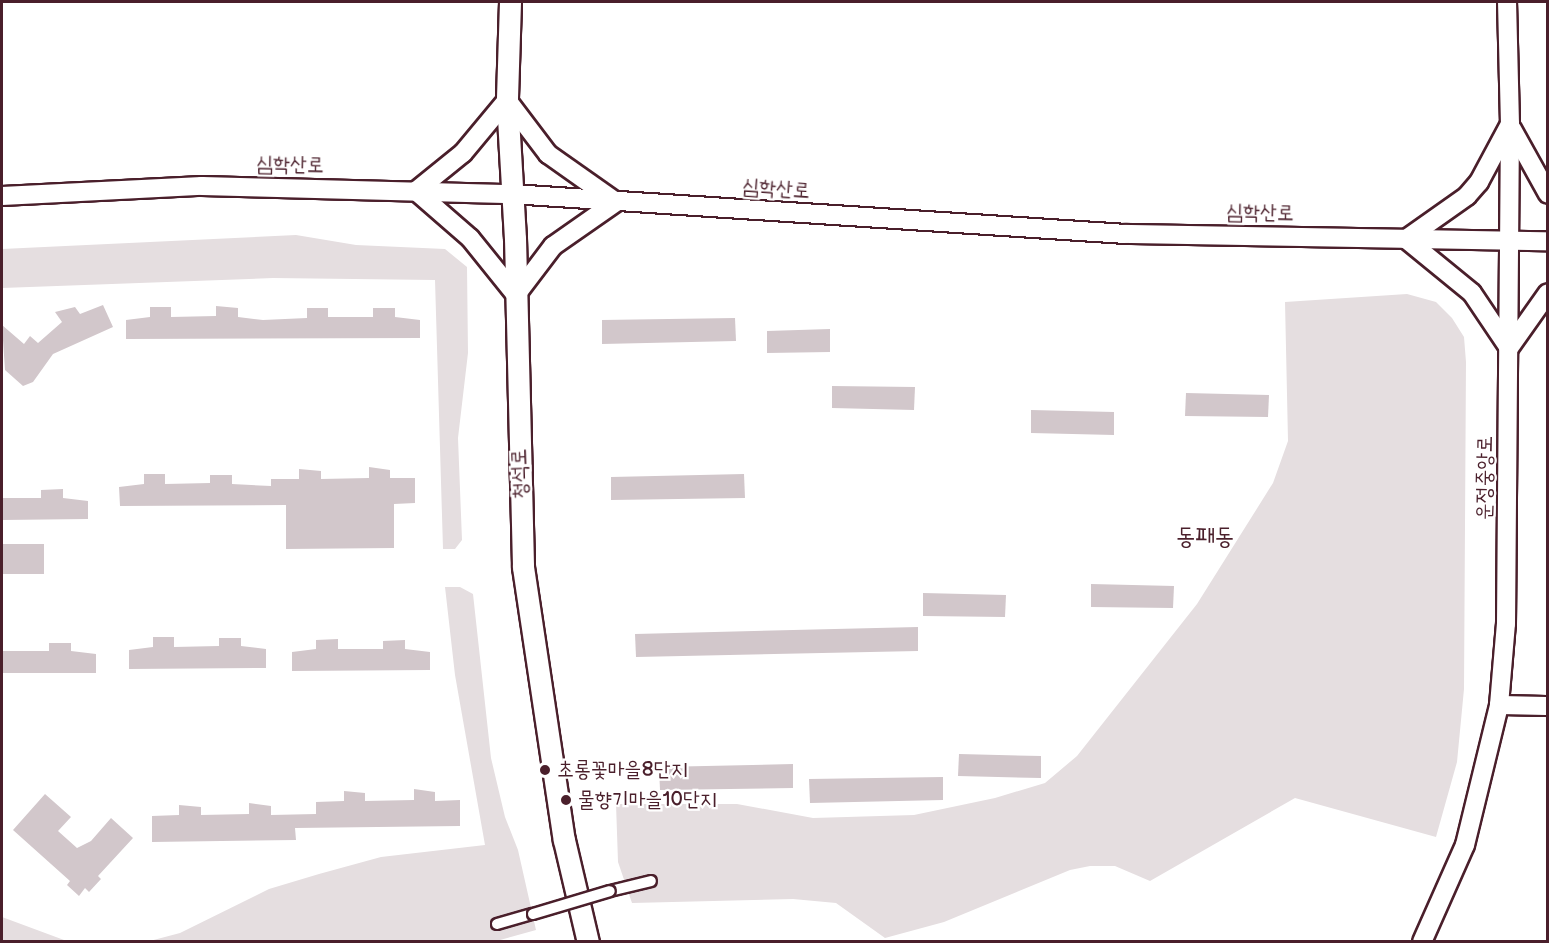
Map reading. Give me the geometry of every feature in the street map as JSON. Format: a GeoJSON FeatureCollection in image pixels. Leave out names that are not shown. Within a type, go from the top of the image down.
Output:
{"type":"FeatureCollection","features":[{"type":"Feature","properties":{"kind":"main road","name":"청석로"},"geometry":{"type":"LineString","coordinates":[[510,2],[507,100],[516,296],[523,567],[562,829],[588,942]]}},
{"type":"Feature","properties":{"kind":"street","name":"운정중앙로"},"geometry":{"type":"LineString","coordinates":[[1422,942],[1465,845],[1499,705],[1506,624],[1510,241],[1507,2]]}},
{"type":"Feature","properties":{"kind":"street"},"geometry":{"type":"LineString","coordinates":[[507,100],[548,154],[616,202],[554,246],[516,296],[470,238],[416,191],[463,153],[507,100]]}},
{"type":"Feature","properties":{"kind":"street"},"geometry":{"type":"LineString","coordinates":[[1510,124],[1548,194]]}},
{"type":"Feature","properties":{"kind":"street"},"geometry":{"type":"LineString","coordinates":[[1510,124],[1479,182],[1467,196],[1406,239],[1467,288],[1509,348],[1548,293]]}},
{"type":"Feature","properties":{"kind":"street","name":"심학산로"},"geometry":{"type":"LineString","coordinates":[[2,196],[202,186],[416,191],[511,194],[1126,234],[1548,241]]}},
{"type":"Feature","properties":{"kind":"street"},"geometry":{"type":"LineString","coordinates":[[1499,705],[1548,706]]}},
{"type":"Feature","properties":{"kind":"street"},"geometry":{"type":"LineString","coordinates":[[497,924],[651,881]]}},
{"type":"Feature","properties":{"kind":"shaded area"},"geometry":{"type":"Polygon","coordinates":[[[296,235],[356,245],[445,249],[467,267],[468,353],[458,438],[462,540],[455,549],[443,549],[435,280],[273,278],[2,288],[2,249],[296,235]]]}},
{"type":"Feature","properties":{"kind":"shaded area"},"geometry":{"type":"Polygon","coordinates":[[[1407,294],[1436,302],[1452,318],[1464,337],[1466,362],[1464,689],[1457,762],[1436,837],[1295,798],[1150,881],[1115,866],[1090,866],[1070,870],[944,922],[885,938],[836,903],[793,899],[632,903],[618,862],[616,804],[737,804],[813,818],[914,815],[995,798],[1045,783],[1077,756],[1197,604],[1273,483],[1288,441],[1285,302],[1407,294]]]}},
{"type":"Feature","properties":{"kind":"shaded area"},"geometry":{"type":"Polygon","coordinates":[[[445,587],[460,587],[473,594],[491,758],[505,817],[518,850],[536,930],[493,942],[146,942],[180,933],[269,889],[319,874],[381,857],[485,845],[455,675],[445,587]]]}},
{"type":"Feature","properties":{"kind":"shaded area"},"geometry":{"type":"Polygon","coordinates":[[[2,917],[64,940],[79,941],[2,941],[2,917]]]}},
{"type":"Feature","properties":{"kind":"building"},"geometry":{"type":"Polygon","coordinates":[[[103,305],[113,327],[53,354],[33,382],[23,386],[5,370],[2,325],[24,344],[30,336],[38,343],[62,322],[55,312],[75,307],[80,314],[103,305]]]}},
{"type":"Feature","properties":{"kind":"building"},"geometry":{"type":"Polygon","coordinates":[[[216,306],[238,308],[238,317],[263,320],[307,318],[307,308],[328,308],[328,317],[373,317],[373,308],[395,308],[395,317],[420,320],[420,338],[126,339],[126,320],[150,317],[150,307],[171,307],[171,317],[216,316],[216,306]]]}},
{"type":"Feature","properties":{"kind":"building"},"geometry":{"type":"Polygon","coordinates":[[[735,318],[736,341],[602,344],[602,320],[735,318]]]}},
{"type":"Feature","properties":{"kind":"building"},"geometry":{"type":"Polygon","coordinates":[[[830,329],[830,352],[767,353],[767,331],[830,329]]]}},
{"type":"Feature","properties":{"kind":"building"},"geometry":{"type":"Polygon","coordinates":[[[832,386],[915,387],[914,410],[832,408],[832,386]]]}},
{"type":"Feature","properties":{"kind":"building"},"geometry":{"type":"Polygon","coordinates":[[[1186,393],[1269,395],[1268,417],[1185,416],[1186,393]]]}},
{"type":"Feature","properties":{"kind":"building"},"geometry":{"type":"Polygon","coordinates":[[[1031,410],[1114,412],[1114,435],[1031,433],[1031,410]]]}},
{"type":"Feature","properties":{"kind":"building"},"geometry":{"type":"Polygon","coordinates":[[[369,467],[390,470],[390,478],[415,478],[415,503],[394,504],[394,548],[286,549],[286,505],[120,506],[119,487],[144,484],[144,474],[165,474],[165,484],[210,483],[210,475],[232,475],[232,484],[271,486],[271,479],[299,479],[299,469],[321,471],[321,479],[369,478],[369,467]]]}},
{"type":"Feature","properties":{"kind":"building"},"geometry":{"type":"Polygon","coordinates":[[[744,474],[745,498],[611,500],[611,477],[744,474]]]}},
{"type":"Feature","properties":{"kind":"building"},"geometry":{"type":"Polygon","coordinates":[[[63,489],[63,498],[88,501],[88,519],[2,520],[2,498],[41,498],[41,490],[63,489]]]}},
{"type":"Feature","properties":{"kind":"building"},"geometry":{"type":"Polygon","coordinates":[[[2,544],[44,544],[44,574],[2,574],[2,544]]]}},
{"type":"Feature","properties":{"kind":"building"},"geometry":{"type":"Polygon","coordinates":[[[1091,584],[1174,586],[1173,608],[1091,607],[1091,584]]]}},
{"type":"Feature","properties":{"kind":"building"},"geometry":{"type":"Polygon","coordinates":[[[923,593],[1006,595],[1005,617],[923,616],[923,593]]]}},
{"type":"Feature","properties":{"kind":"building"},"geometry":{"type":"Polygon","coordinates":[[[918,627],[918,651],[636,657],[635,634],[918,627]]]}},
{"type":"Feature","properties":{"kind":"building"},"geometry":{"type":"Polygon","coordinates":[[[153,637],[174,637],[174,647],[219,646],[219,638],[241,638],[241,646],[266,649],[266,668],[129,669],[129,650],[153,647],[153,637]]]}},
{"type":"Feature","properties":{"kind":"building"},"geometry":{"type":"Polygon","coordinates":[[[338,639],[338,649],[383,649],[383,641],[405,640],[405,649],[430,652],[430,670],[292,671],[292,652],[316,649],[316,640],[338,639]]]}},
{"type":"Feature","properties":{"kind":"building"},"geometry":{"type":"Polygon","coordinates":[[[49,643],[71,643],[71,651],[96,654],[96,673],[2,673],[2,651],[49,651],[49,643]]]}},
{"type":"Feature","properties":{"kind":"building"},"geometry":{"type":"Polygon","coordinates":[[[959,754],[1041,756],[1041,778],[958,776],[959,754]]]}},
{"type":"Feature","properties":{"kind":"building"},"geometry":{"type":"Polygon","coordinates":[[[793,764],[793,788],[660,790],[659,767],[793,764]]]}},
{"type":"Feature","properties":{"kind":"building"},"geometry":{"type":"Polygon","coordinates":[[[943,777],[943,800],[810,803],[809,779],[943,777]]]}},
{"type":"Feature","properties":{"kind":"building"},"geometry":{"type":"Polygon","coordinates":[[[414,789],[435,792],[435,801],[460,800],[460,826],[295,828],[296,840],[152,842],[152,816],[179,815],[179,805],[201,807],[201,815],[249,814],[249,803],[271,806],[271,815],[316,814],[316,802],[344,801],[344,791],[365,793],[365,801],[414,800],[414,789]]]}},
{"type":"Feature","properties":{"kind":"building"},"geometry":{"type":"Polygon","coordinates":[[[45,794],[71,817],[58,831],[77,848],[91,841],[111,818],[133,838],[98,876],[101,879],[89,892],[85,888],[79,896],[67,885],[70,881],[13,830],[45,794]]]}},
{"type":"Feature","properties":{"kind":"place","name":"초롱꽃마을8단지"},"geometry":{"type":"Point","coordinates":[545,770]}},
{"type":"Feature","properties":{"kind":"place","name":"물향기마을10단지"},"geometry":{"type":"Point","coordinates":[566,800]}},
{"type":"Feature","properties":{"kind":"district","name":"동패동"},"geometry":{"type":"Point","coordinates":[1205,537]}}]}
